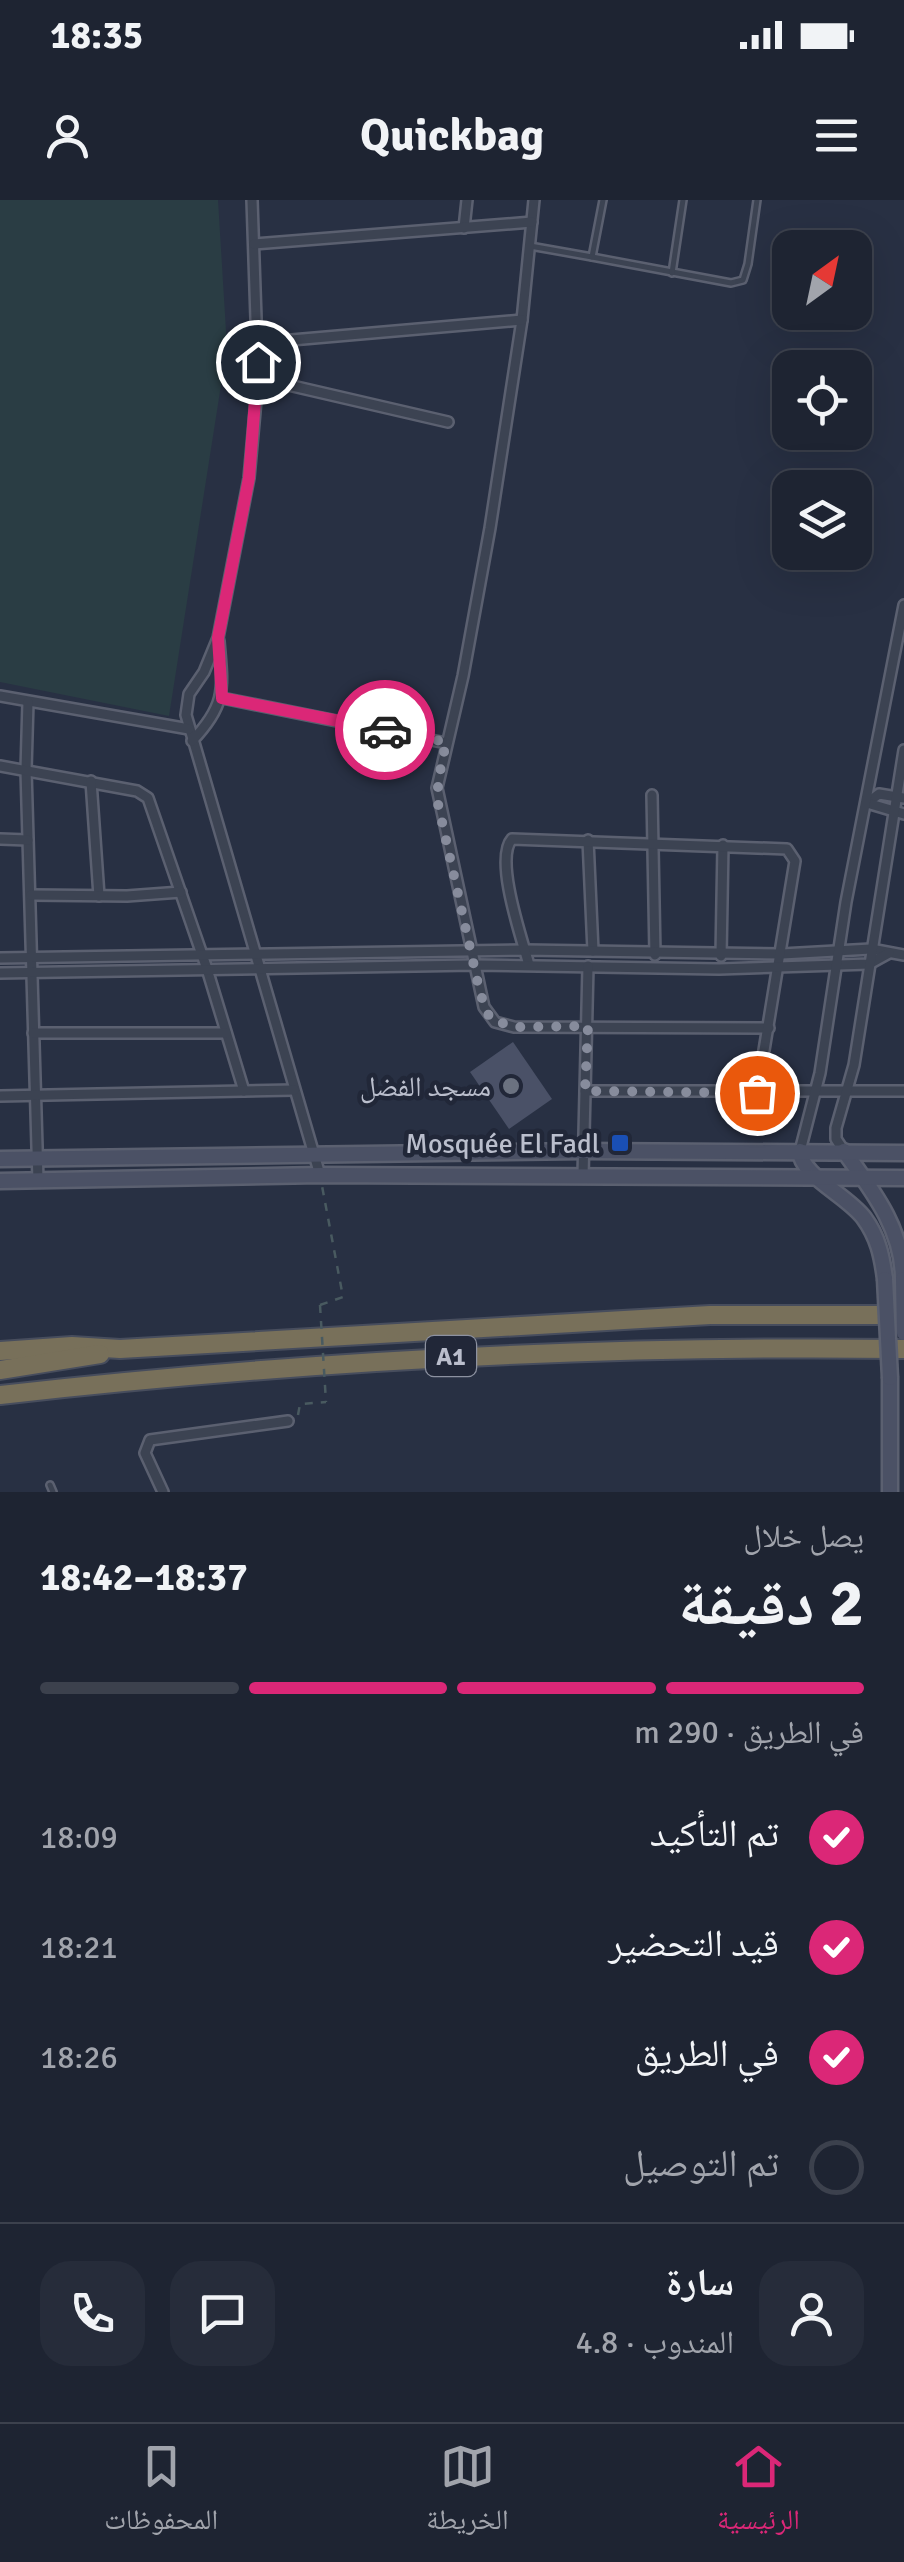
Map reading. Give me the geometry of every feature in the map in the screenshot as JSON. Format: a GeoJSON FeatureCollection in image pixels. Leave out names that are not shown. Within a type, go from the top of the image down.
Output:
{"type":"FeatureCollection","features":[{"type":"Feature","properties":{"kind":"highway","name":"A1"},"geometry":{"type":"LineString","coordinates":[[0,1370],[120,1349],[710,1314],[904,1316]]}},
{"type":"Feature","properties":{"kind":"highway"},"geometry":{"type":"LineString","coordinates":[[0,1351],[72,1346],[120,1349]]}},
{"type":"Feature","properties":{"kind":"highway","name":"A1"},"geometry":{"type":"LineString","coordinates":[[0,1395],[419,1358],[606,1350],[904,1349]]}},
{"type":"Feature","properties":{"kind":"street"},"geometry":{"type":"LineString","coordinates":[[252,200],[258,378],[249,478],[218,638],[187,701],[192,741],[320,1175]]}},
{"type":"Feature","properties":{"kind":"street"},"geometry":{"type":"LineString","coordinates":[[464,228],[467,200]]}},
{"type":"Feature","properties":{"kind":"street"},"geometry":{"type":"LineString","coordinates":[[534,200],[522,320],[463,676],[438,782],[438,804],[484,1007],[495,1022],[514,1027],[769,1028]]}},
{"type":"Feature","properties":{"kind":"street"},"geometry":{"type":"LineString","coordinates":[[254,244],[532,222]]}},
{"type":"Feature","properties":{"kind":"street"},"geometry":{"type":"LineString","coordinates":[[257,343],[522,320]]}},
{"type":"Feature","properties":{"kind":"street"},"geometry":{"type":"LineString","coordinates":[[258,378],[448,422]]}},
{"type":"Feature","properties":{"kind":"street"},"geometry":{"type":"LineString","coordinates":[[890,1492],[890,1378],[882,1252],[867,1222],[847,1199],[802,1165],[800,1151],[817,1089],[836,966],[904,605]]}},
{"type":"Feature","properties":{"kind":"street"},"geometry":{"type":"LineString","coordinates":[[192,741],[212,720],[222,698],[218,638]]}},
{"type":"Feature","properties":{"kind":"street"},"geometry":{"type":"LineString","coordinates":[[0,696],[189,729]]}},
{"type":"Feature","properties":{"kind":"street"},"geometry":{"type":"LineString","coordinates":[[222,698],[446,742]]}},
{"type":"Feature","properties":{"kind":"street"},"geometry":{"type":"LineString","coordinates":[[28,702],[26,770],[38,1181]]}},
{"type":"Feature","properties":{"kind":"street"},"geometry":{"type":"LineString","coordinates":[[904,750],[899,812],[871,950],[849,1089],[836,1134],[899,1242],[904,1333]]}},
{"type":"Feature","properties":{"kind":"street"},"geometry":{"type":"LineString","coordinates":[[0,766],[91,781],[145,795],[244,1091]]}},
{"type":"Feature","properties":{"kind":"street"},"geometry":{"type":"LineString","coordinates":[[91,781],[99,896]]}},
{"type":"Feature","properties":{"kind":"street"},"geometry":{"type":"LineString","coordinates":[[867,803],[880,794],[900,796]]}},
{"type":"Feature","properties":{"kind":"street"},"geometry":{"type":"LineString","coordinates":[[652,795],[656,968]]}},
{"type":"Feature","properties":{"kind":"street"},"geometry":{"type":"LineString","coordinates":[[867,803],[899,812]]}},
{"type":"Feature","properties":{"kind":"street"},"geometry":{"type":"LineString","coordinates":[[529,965],[511,895],[506,844],[516,838],[780,848],[794,856],[780,967],[757,1093]]}},
{"type":"Feature","properties":{"kind":"street"},"geometry":{"type":"LineString","coordinates":[[0,839],[28,840]]}},
{"type":"Feature","properties":{"kind":"street"},"geometry":{"type":"LineString","coordinates":[[588,840],[593,951]]}},
{"type":"Feature","properties":{"kind":"street"},"geometry":{"type":"LineString","coordinates":[[720,969],[723,845]]}},
{"type":"Feature","properties":{"kind":"street"},"geometry":{"type":"LineString","coordinates":[[31,895],[180,892]]}},
{"type":"Feature","properties":{"kind":"street"},"geometry":{"type":"LineString","coordinates":[[0,958],[525,950],[655,954],[871,950],[904,955]]}},
{"type":"Feature","properties":{"kind":"street"},"geometry":{"type":"LineString","coordinates":[[0,973],[474,965],[720,969],[869,964],[889,953]]}},
{"type":"Feature","properties":{"kind":"street"},"geometry":{"type":"LineString","coordinates":[[583,1176],[588,966]]}},
{"type":"Feature","properties":{"kind":"street"},"geometry":{"type":"LineString","coordinates":[[33,1033],[226,1033]]}},
{"type":"Feature","properties":{"kind":"street"},"geometry":{"type":"LineString","coordinates":[[0,1096],[294,1090]]}},
{"type":"Feature","properties":{"kind":"street"},"geometry":{"type":"LineString","coordinates":[[585,1091],[904,1091]]}},
{"type":"Feature","properties":{"kind":"street"},"geometry":{"type":"LineString","coordinates":[[0,1159],[583,1151],[904,1153]]}},
{"type":"Feature","properties":{"kind":"street"},"geometry":{"type":"LineString","coordinates":[[0,1181],[320,1175],[904,1178]]}},
{"type":"Feature","properties":{"kind":"street"},"geometry":{"type":"LineString","coordinates":[[163,1492],[146,1453],[150,1440],[288,1421]]}},
{"type":"Feature","properties":{"kind":"lane"},"geometry":{"type":"LineString","coordinates":[[592,257],[603,200]]}},
{"type":"Feature","properties":{"kind":"lane"},"geometry":{"type":"LineString","coordinates":[[672,273],[683,200]]}},
{"type":"Feature","properties":{"kind":"lane"},"geometry":{"type":"LineString","coordinates":[[530,246],[731,283],[743,280],[757,200]]}},
{"type":"Feature","properties":{"kind":"path"},"geometry":{"type":"LineString","coordinates":[[300,1404],[326,1402],[320,1304],[343,1297],[320,1175]]}},
{"type":"Feature","properties":{"kind":"shaded area"},"geometry":{"type":"Polygon","coordinates":[[[0,200],[218,200],[227,347],[169,716],[0,682],[0,200]]]}},
{"type":"Feature","properties":{"kind":"building","name":"مسجد الفضل"},"geometry":{"type":"Polygon","coordinates":[[[513,1042],[552,1099],[509,1129],[470,1072],[513,1042]]]}},
{"type":"Feature","properties":{"kind":"way so far"},"geometry":{"type":"LineString","coordinates":[[385,730],[446,742],[438,804],[480,993],[490,1019],[514,1027],[588,1026],[585,1091],[757,1093]]}},
{"type":"Feature","properties":{"kind":"place","name":"مسجد الفضل"},"geometry":{"type":"Point","coordinates":[511,1086]}},
{"type":"Feature","properties":{"kind":"place","name":"Mosquée El Fadl"},"geometry":{"type":"Point","coordinates":[620,1143]}},
{"type":"Feature","properties":{"kind":"route"},"geometry":{"type":"LineString","coordinates":[[258,362],[249,478],[218,638],[222,698],[385,730]]}}]}
